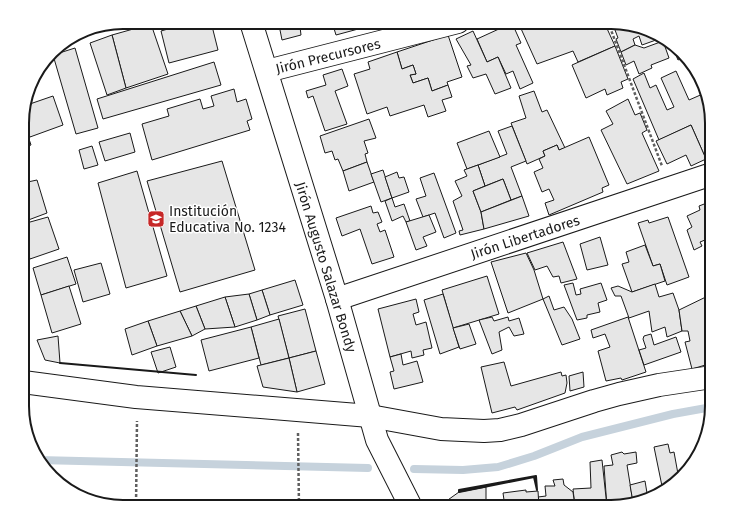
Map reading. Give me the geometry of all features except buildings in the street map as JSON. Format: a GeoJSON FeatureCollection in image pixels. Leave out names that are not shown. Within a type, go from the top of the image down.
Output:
{"type":"FeatureCollection","features":[{"type":"Feature","properties":{"kind":"street","name":"Jirón Augusto Salazar Bondy"},"geometry":{"type":"LineString","coordinates":[[253,29],[337,299],[377,440],[407,500]]}},
{"type":"Feature","properties":{"kind":"street","name":"Jirón Precursores"},"geometry":{"type":"LineString","coordinates":[[267,71],[431,29]]}},
{"type":"Feature","properties":{"kind":"street","name":"Jirón Libertadores"},"geometry":{"type":"LineString","coordinates":[[337,299],[705,176]]}},
{"type":"Feature","properties":{"kind":"street"},"geometry":{"type":"LineString","coordinates":[[29,383],[136,397],[370,416],[441,429],[500,430],[551,416],[594,400],[659,385],[705,378]]}},
{"type":"Feature","properties":{"kind":"path"},"geometry":{"type":"LineString","coordinates":[[611,29],[663,167]]}},
{"type":"Feature","properties":{"kind":"path"},"geometry":{"type":"LineString","coordinates":[[136,500],[137,421]]}},
{"type":"Feature","properties":{"kind":"path"},"geometry":{"type":"LineString","coordinates":[[298,432],[299,500]]}},
{"type":"Feature","properties":{"kind":"waterway"},"geometry":{"type":"LineString","coordinates":[[414,469],[463,470],[498,467],[534,456],[582,437],[673,414],[705,408]]}},
{"type":"Feature","properties":{"kind":"waterway"},"geometry":{"type":"LineString","coordinates":[[47,460],[368,468]]}},
{"type":"Feature","properties":{"kind":"wall"},"geometry":{"type":"LineString","coordinates":[[60,363],[196,375]]}},
{"type":"Feature","properties":{"kind":"wall"},"geometry":{"type":"LineString","coordinates":[[536,476],[537,490],[534,477],[459,492],[459,490],[536,476]]}},
{"type":"Feature","properties":{"kind":"place","name":"Institución Educativa No. 1234"},"geometry":{"type":"Point","coordinates":[156,219]}}]}
